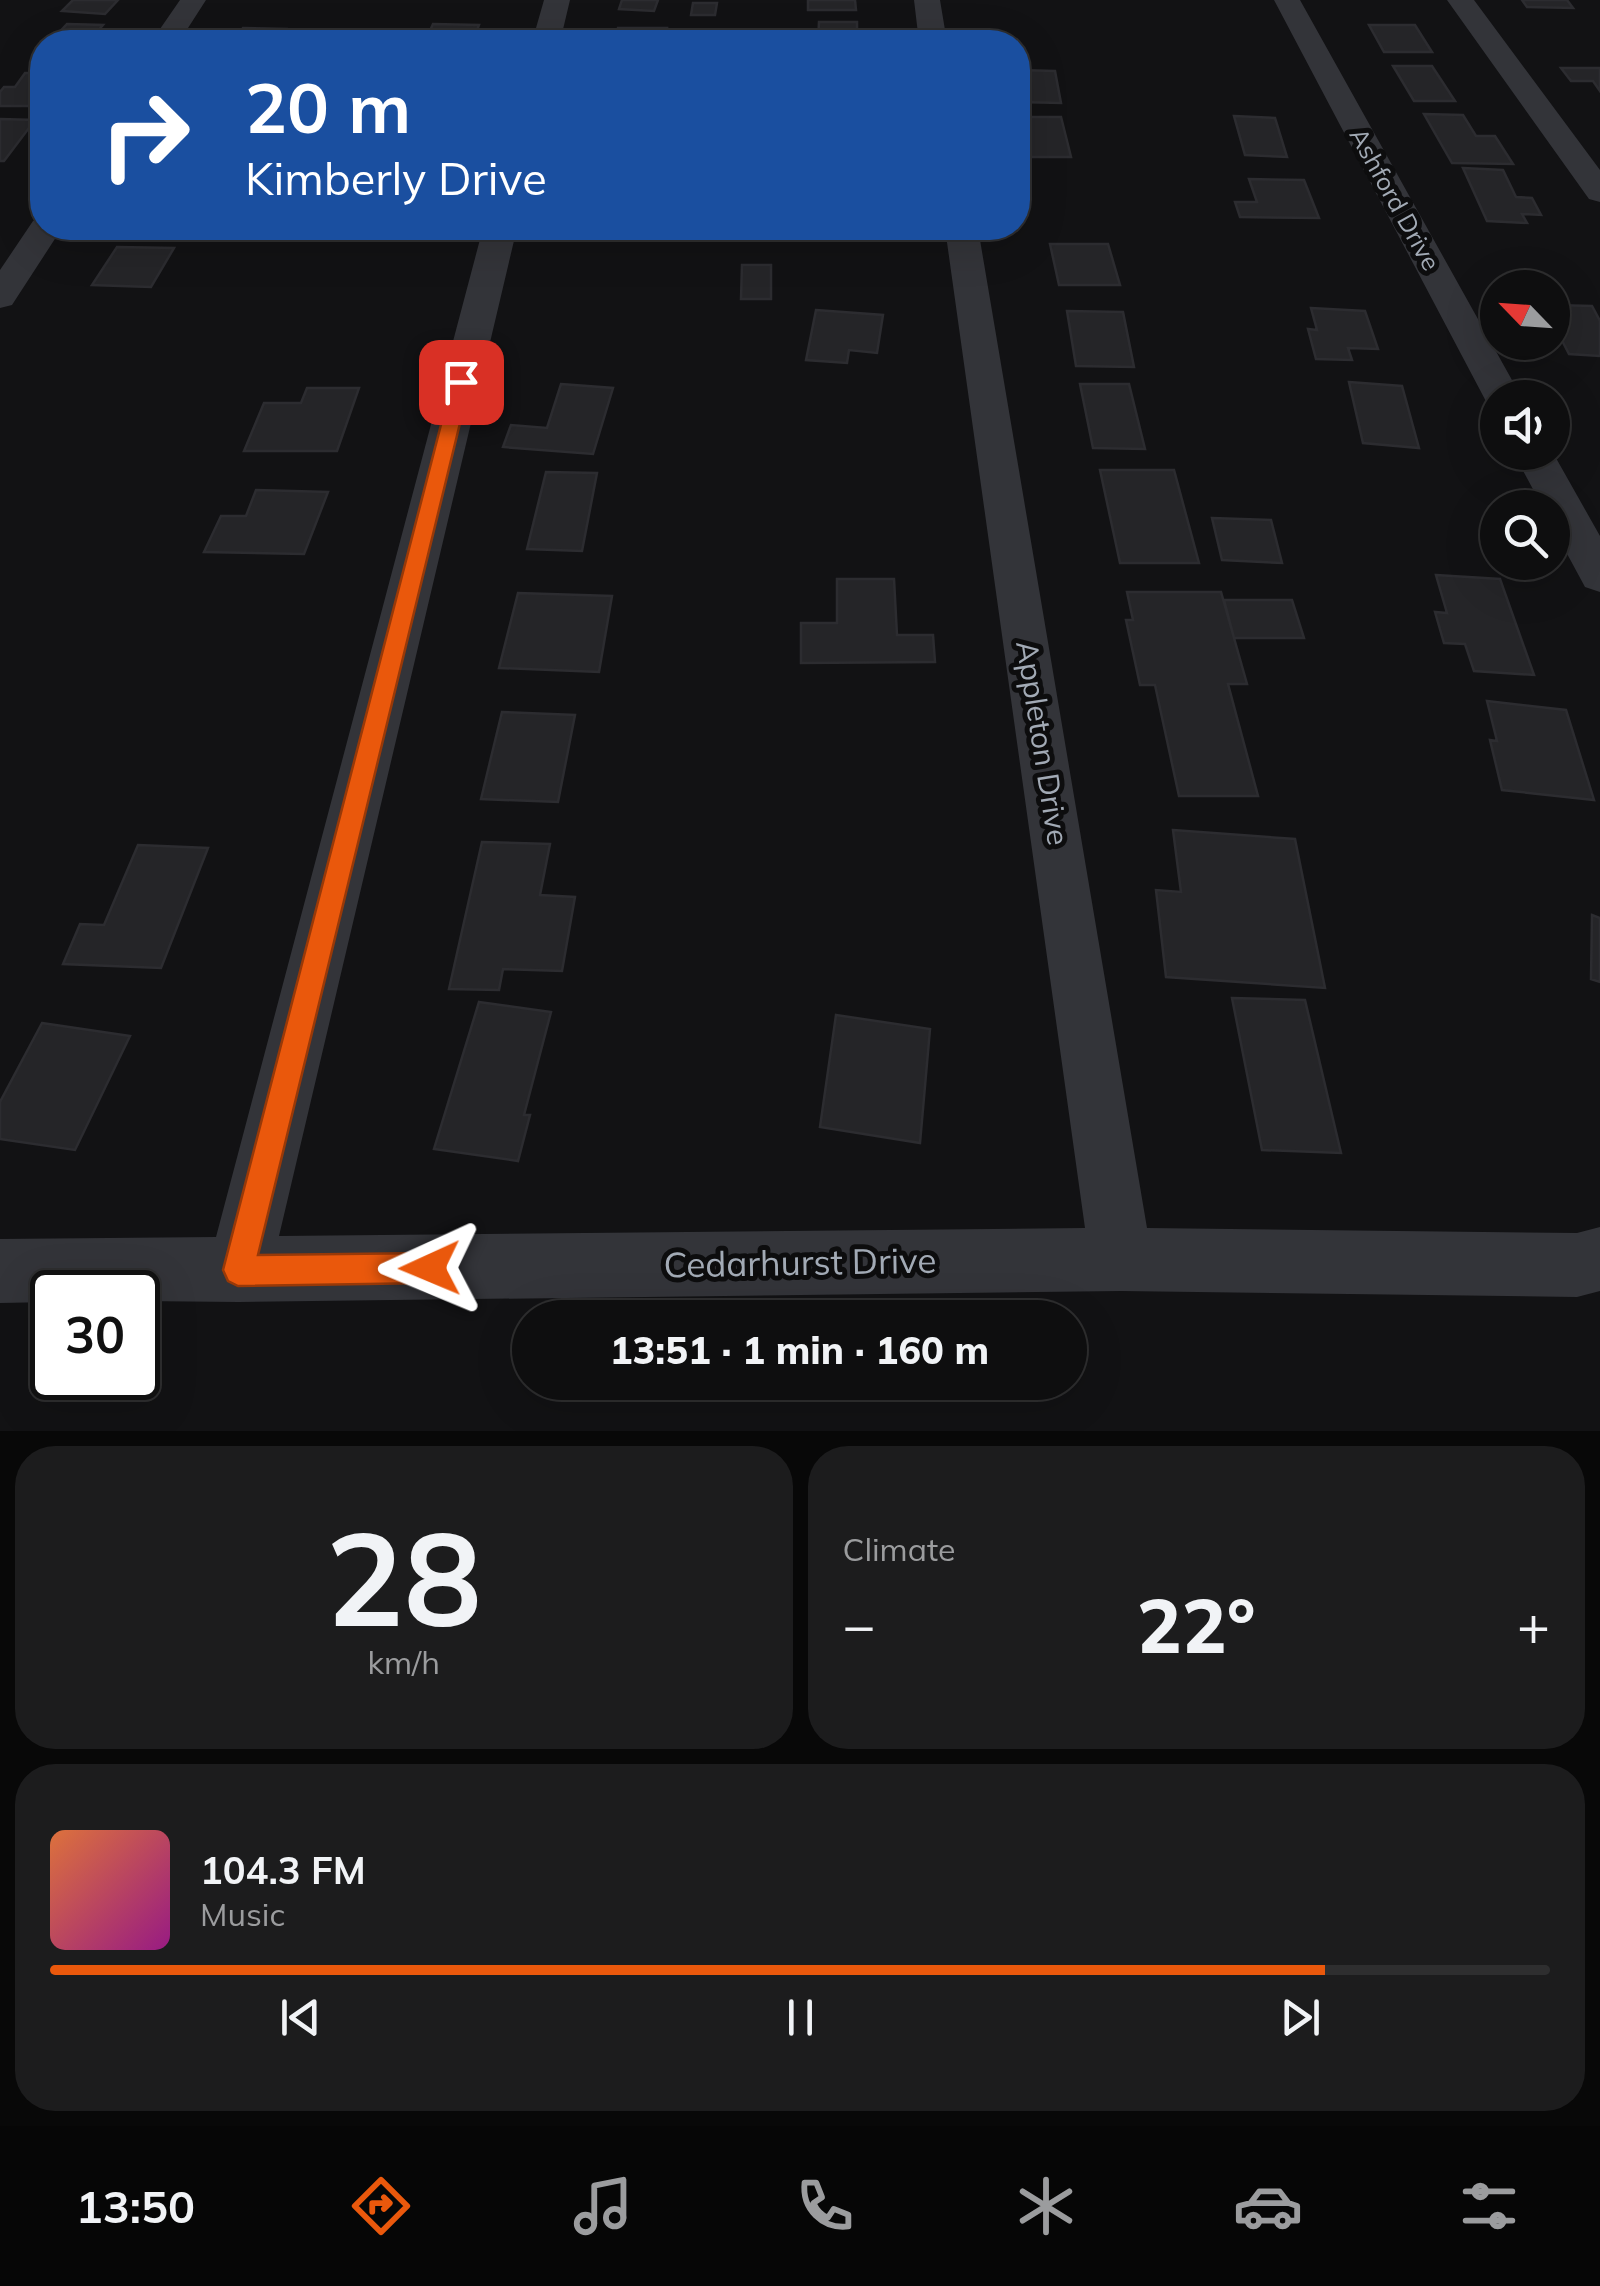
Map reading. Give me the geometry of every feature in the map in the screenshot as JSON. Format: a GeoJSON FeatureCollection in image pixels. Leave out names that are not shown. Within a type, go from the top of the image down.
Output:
{"type":"FeatureCollection","features":[{"type":"Feature","properties":{"kind":"street"},"geometry":{"type":"LineString","coordinates":[[173,30],[193,0]]}},
{"type":"Feature","properties":{"kind":"street"},"geometry":{"type":"LineString","coordinates":[[549,30],[557,0]]}},
{"type":"Feature","properties":{"kind":"street"},"geometry":{"type":"LineString","coordinates":[[927,0],[932,30]]}},
{"type":"Feature","properties":{"kind":"street","name":"Ashford Drive"},"geometry":{"type":"LineString","coordinates":[[1287,0],[1494,380]]}},
{"type":"Feature","properties":{"kind":"street"},"geometry":{"type":"LineString","coordinates":[[1460,0],[1600,192]]}},
{"type":"Feature","properties":{"kind":"street"},"geometry":{"type":"LineString","coordinates":[[0,296],[37,240]]}},
{"type":"Feature","properties":{"kind":"street"},"geometry":{"type":"LineString","coordinates":[[238,1270],[497,240]]}},
{"type":"Feature","properties":{"kind":"street","name":"Appleton Drive"},"geometry":{"type":"LineString","coordinates":[[964,240],[1121,1259]]}},
{"type":"Feature","properties":{"kind":"street"},"geometry":{"type":"LineString","coordinates":[[1543,470],[1600,575]]}},
{"type":"Feature","properties":{"kind":"street","name":"Cedarhurst Drive"},"geometry":{"type":"LineString","coordinates":[[0,1271],[1121,1259],[1577,1265],[1600,1259]]}},
{"type":"Feature","properties":{"kind":"building"},"geometry":{"type":"Polygon","coordinates":[[[73,0],[118,0],[105,14],[62,11],[73,0]]]}},
{"type":"Feature","properties":{"kind":"building"},"geometry":{"type":"Polygon","coordinates":[[[622,0],[658,0],[654,11],[619,9],[622,0]]]}},
{"type":"Feature","properties":{"kind":"building"},"geometry":{"type":"Polygon","coordinates":[[[808,0],[855,0],[856,10],[808,10],[808,0]]]}},
{"type":"Feature","properties":{"kind":"building"},"geometry":{"type":"Polygon","coordinates":[[[1522,0],[1567,0],[1573,8],[1527,7],[1522,0]]]}},
{"type":"Feature","properties":{"kind":"building"},"geometry":{"type":"Polygon","coordinates":[[[693,3],[717,3],[715,15],[691,15],[693,3]]]}},
{"type":"Feature","properties":{"kind":"building"},"geometry":{"type":"Polygon","coordinates":[[[819,22],[857,22],[857,30],[819,30],[819,22]]]}},
{"type":"Feature","properties":{"kind":"building"},"geometry":{"type":"Polygon","coordinates":[[[67,24],[103,25],[99,30],[61,30],[67,24]]]}},
{"type":"Feature","properties":{"kind":"building"},"geometry":{"type":"Polygon","coordinates":[[[433,24],[479,25],[477,30],[430,30],[433,24]]]}},
{"type":"Feature","properties":{"kind":"building"},"geometry":{"type":"Polygon","coordinates":[[[1369,25],[1415,25],[1432,52],[1384,52],[1369,25]]]}},
{"type":"Feature","properties":{"kind":"building"},"geometry":{"type":"Polygon","coordinates":[[[243,28],[286,29],[285,30],[243,28]]]}},
{"type":"Feature","properties":{"kind":"building"},"geometry":{"type":"Polygon","coordinates":[[[618,28],[667,28],[667,30],[618,28]]]}},
{"type":"Feature","properties":{"kind":"building"},"geometry":{"type":"Polygon","coordinates":[[[1393,66],[1432,66],[1455,101],[1414,101],[1393,66]]]}},
{"type":"Feature","properties":{"kind":"building"},"geometry":{"type":"Polygon","coordinates":[[[1561,68],[1600,68],[1600,91],[1593,81],[1571,81],[1561,68]]]}},
{"type":"Feature","properties":{"kind":"building"},"geometry":{"type":"Polygon","coordinates":[[[1030,70],[1055,71],[1061,103],[1030,102],[1030,70]]]}},
{"type":"Feature","properties":{"kind":"building"},"geometry":{"type":"Polygon","coordinates":[[[25,73],[30,73],[30,106],[0,106],[0,92],[4,87],[15,87],[25,73]]]}},
{"type":"Feature","properties":{"kind":"building"},"geometry":{"type":"Polygon","coordinates":[[[1424,114],[1463,115],[1476,136],[1495,136],[1513,164],[1452,163],[1424,114]]]}},
{"type":"Feature","properties":{"kind":"building"},"geometry":{"type":"Polygon","coordinates":[[[1234,116],[1275,118],[1287,157],[1245,155],[1234,116]]]}},
{"type":"Feature","properties":{"kind":"building"},"geometry":{"type":"Polygon","coordinates":[[[1030,117],[1061,117],[1071,157],[1031,157],[1030,117]]]}},
{"type":"Feature","properties":{"kind":"building"},"geometry":{"type":"Polygon","coordinates":[[[0,119],[30,120],[30,127],[4,161],[0,161],[0,119]]]}},
{"type":"Feature","properties":{"kind":"building"},"geometry":{"type":"Polygon","coordinates":[[[1463,168],[1503,170],[1516,197],[1532,198],[1541,215],[1522,214],[1527,223],[1487,221],[1463,168]]]}},
{"type":"Feature","properties":{"kind":"building"},"geometry":{"type":"Polygon","coordinates":[[[1249,179],[1304,180],[1319,218],[1240,217],[1235,202],[1257,202],[1249,179]]]}},
{"type":"Feature","properties":{"kind":"building"},"geometry":{"type":"Polygon","coordinates":[[[1050,244],[1108,244],[1120,285],[1059,285],[1050,244]]]}},
{"type":"Feature","properties":{"kind":"building"},"geometry":{"type":"Polygon","coordinates":[[[117,247],[174,248],[151,287],[92,285],[117,247]]]}},
{"type":"Feature","properties":{"kind":"building"},"geometry":{"type":"Polygon","coordinates":[[[742,265],[771,265],[771,299],[741,299],[742,265]]]}},
{"type":"Feature","properties":{"kind":"building"},"geometry":{"type":"Polygon","coordinates":[[[1570,305],[1592,306],[1600,321],[1600,356],[1570,354],[1570,305]]]}},
{"type":"Feature","properties":{"kind":"building"},"geometry":{"type":"Polygon","coordinates":[[[1311,308],[1365,311],[1378,349],[1348,348],[1352,360],[1316,359],[1308,329],[1317,330],[1311,308]]]}},
{"type":"Feature","properties":{"kind":"building"},"geometry":{"type":"Polygon","coordinates":[[[816,310],[883,315],[877,353],[849,350],[847,363],[806,360],[816,310]]]}},
{"type":"Feature","properties":{"kind":"building"},"geometry":{"type":"Polygon","coordinates":[[[1067,311],[1123,312],[1134,367],[1076,366],[1067,311]]]}},
{"type":"Feature","properties":{"kind":"building"},"geometry":{"type":"Polygon","coordinates":[[[1349,382],[1402,386],[1419,448],[1363,443],[1349,382]]]}},
{"type":"Feature","properties":{"kind":"building"},"geometry":{"type":"Polygon","coordinates":[[[561,384],[613,388],[593,454],[503,447],[511,425],[547,428],[561,384]]]}},
{"type":"Feature","properties":{"kind":"building"},"geometry":{"type":"Polygon","coordinates":[[[1080,384],[1129,384],[1145,449],[1093,448],[1080,384]]]}},
{"type":"Feature","properties":{"kind":"building"},"geometry":{"type":"Polygon","coordinates":[[[307,388],[359,388],[337,451],[244,451],[264,403],[301,403],[307,388]]]}},
{"type":"Feature","properties":{"kind":"building"},"geometry":{"type":"Polygon","coordinates":[[[1100,470],[1174,470],[1199,563],[1120,563],[1100,470]]]}},
{"type":"Feature","properties":{"kind":"building"},"geometry":{"type":"Polygon","coordinates":[[[546,472],[597,473],[582,551],[527,549],[546,472]]]}},
{"type":"Feature","properties":{"kind":"building"},"geometry":{"type":"Polygon","coordinates":[[[256,490],[328,492],[304,554],[204,552],[221,516],[246,516],[256,490]]]}},
{"type":"Feature","properties":{"kind":"building"},"geometry":{"type":"Polygon","coordinates":[[[1212,518],[1271,520],[1282,563],[1222,560],[1212,518]]]}},
{"type":"Feature","properties":{"kind":"building"},"geometry":{"type":"Polygon","coordinates":[[[1436,575],[1500,580],[1534,675],[1474,671],[1465,644],[1444,643],[1435,612],[1447,613],[1436,575]]]}},
{"type":"Feature","properties":{"kind":"building"},"geometry":{"type":"Polygon","coordinates":[[[837,579],[894,579],[897,635],[933,635],[935,662],[801,663],[801,623],[837,623],[837,579]]]}},
{"type":"Feature","properties":{"kind":"building"},"geometry":{"type":"Polygon","coordinates":[[[1127,592],[1221,592],[1247,684],[1228,684],[1258,796],[1179,796],[1155,685],[1140,685],[1126,620],[1133,620],[1127,592]]]}},
{"type":"Feature","properties":{"kind":"building"},"geometry":{"type":"Polygon","coordinates":[[[518,593],[612,596],[599,672],[499,668],[518,593]]]}},
{"type":"Feature","properties":{"kind":"building"},"geometry":{"type":"Polygon","coordinates":[[[1224,600],[1292,600],[1304,638],[1234,638],[1224,600]]]}},
{"type":"Feature","properties":{"kind":"building"},"geometry":{"type":"Polygon","coordinates":[[[1487,701],[1566,710],[1594,800],[1502,790],[1490,740],[1497,741],[1487,701]]]}},
{"type":"Feature","properties":{"kind":"building"},"geometry":{"type":"Polygon","coordinates":[[[502,712],[575,715],[558,802],[481,799],[502,712]]]}},
{"type":"Feature","properties":{"kind":"building"},"geometry":{"type":"Polygon","coordinates":[[[1173,830],[1295,839],[1325,988],[1166,977],[1156,890],[1181,892],[1173,830]]]}},
{"type":"Feature","properties":{"kind":"building"},"geometry":{"type":"Polygon","coordinates":[[[482,842],[550,844],[540,895],[575,897],[562,971],[503,969],[499,990],[449,989],[482,842]]]}},
{"type":"Feature","properties":{"kind":"building"},"geometry":{"type":"Polygon","coordinates":[[[138,845],[208,848],[161,968],[63,964],[80,924],[104,925],[138,845]]]}},
{"type":"Feature","properties":{"kind":"building"},"geometry":{"type":"Polygon","coordinates":[[[1592,915],[1600,918],[1600,982],[1591,979],[1592,915]]]}},
{"type":"Feature","properties":{"kind":"building"},"geometry":{"type":"Polygon","coordinates":[[[1232,998],[1305,1000],[1341,1153],[1262,1150],[1232,998]]]}},
{"type":"Feature","properties":{"kind":"building"},"geometry":{"type":"Polygon","coordinates":[[[479,1002],[551,1012],[524,1115],[530,1115],[518,1161],[434,1149],[479,1002]]]}},
{"type":"Feature","properties":{"kind":"building"},"geometry":{"type":"Polygon","coordinates":[[[836,1015],[930,1029],[920,1143],[820,1127],[836,1015]]]}},
{"type":"Feature","properties":{"kind":"building"},"geometry":{"type":"Polygon","coordinates":[[[42,1023],[130,1036],[75,1150],[0,1139],[0,1102],[42,1023]]]}},
{"type":"Feature","properties":{"kind":"route"},"geometry":{"type":"LineString","coordinates":[[430,1268],[238,1270],[461,382]]}}]}
